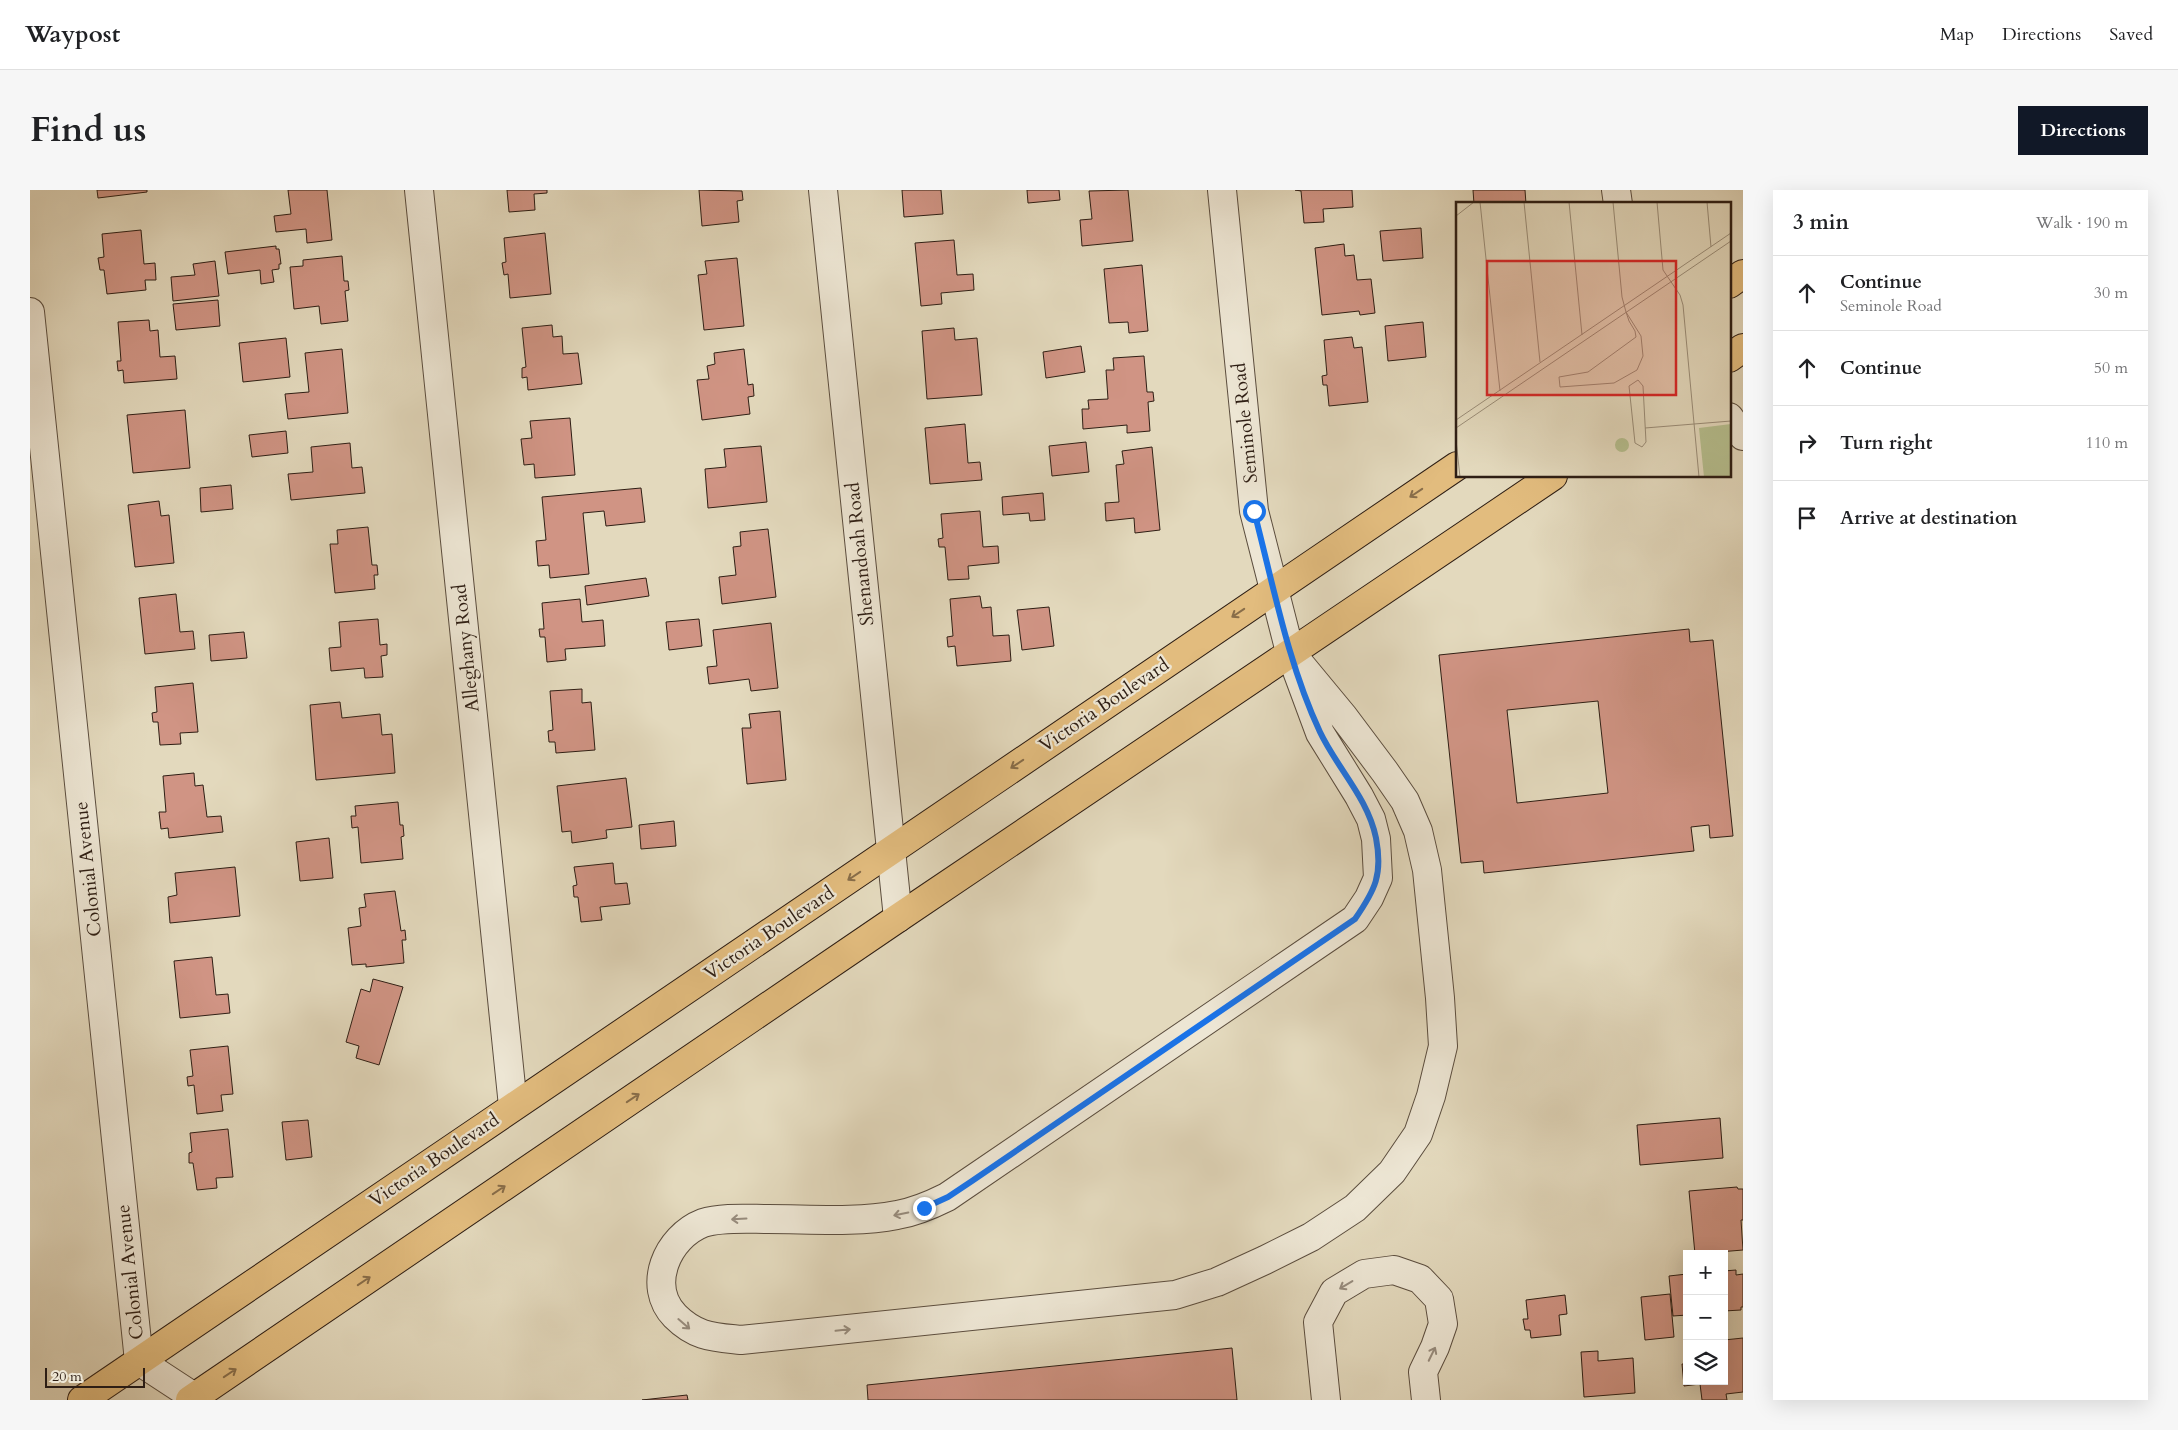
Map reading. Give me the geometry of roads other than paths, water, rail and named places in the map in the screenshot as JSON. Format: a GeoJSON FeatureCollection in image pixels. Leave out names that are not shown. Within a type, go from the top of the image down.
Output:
{"type":"FeatureCollection","features":[{"type":"Feature","properties":{"kind":"main road"},"geometry":{"type":"LineString","coordinates":[[1730,283],[1743,274]]}},
{"type":"Feature","properties":{"kind":"main road"},"geometry":{"type":"LineString","coordinates":[[1730,357],[1743,348]]}},
{"type":"Feature","properties":{"kind":"main road","name":"Victoria Boulevard"},"geometry":{"type":"LineString","coordinates":[[82,1400],[890,852],[1274,588],[1456,467]]}},
{"type":"Feature","properties":{"kind":"main road"},"geometry":{"type":"LineString","coordinates":[[192,1399],[1290,652],[1550,478]]}},
{"type":"Feature","properties":{"kind":"street","name":"Alleghany Road"},"geometry":{"type":"LineString","coordinates":[[419,190],[513,1106]]}},
{"type":"Feature","properties":{"kind":"street","name":"Shenandoah Road"},"geometry":{"type":"LineString","coordinates":[[823,190],[898,918]]}},
{"type":"Feature","properties":{"kind":"street","name":"Seminole Road"},"geometry":{"type":"LineString","coordinates":[[1222,190],[1254,511],[1290,652],[1320,733],[1371,819],[1376,839],[1378,878],[1369,898],[1355,919],[948,1197],[924,1208],[897,1216],[860,1219],[736,1219],[704,1223],[680,1238],[663,1263],[662,1286],[670,1310],[688,1328],[713,1337],[741,1340],[1175,1295],[1218,1282],[1311,1237],[1355,1208],[1392,1172],[1418,1134],[1432,1096],[1443,1046],[1427,870],[1418,831],[1405,801],[1343,716],[1290,652]]}},
{"type":"Feature","properties":{"kind":"street","name":"Colonial Avenue"},"geometry":{"type":"LineString","coordinates":[[30,312],[139,1361],[192,1399]]}},
{"type":"Feature","properties":{"kind":"street"},"geometry":{"type":"LineString","coordinates":[[1730,418],[1743,436]]}},
{"type":"Feature","properties":{"kind":"street"},"geometry":{"type":"LineString","coordinates":[[1326,1400],[1318,1322],[1334,1292],[1364,1274],[1394,1270],[1420,1279],[1439,1299],[1443,1324],[1423,1372],[1426,1400]]}}]}
